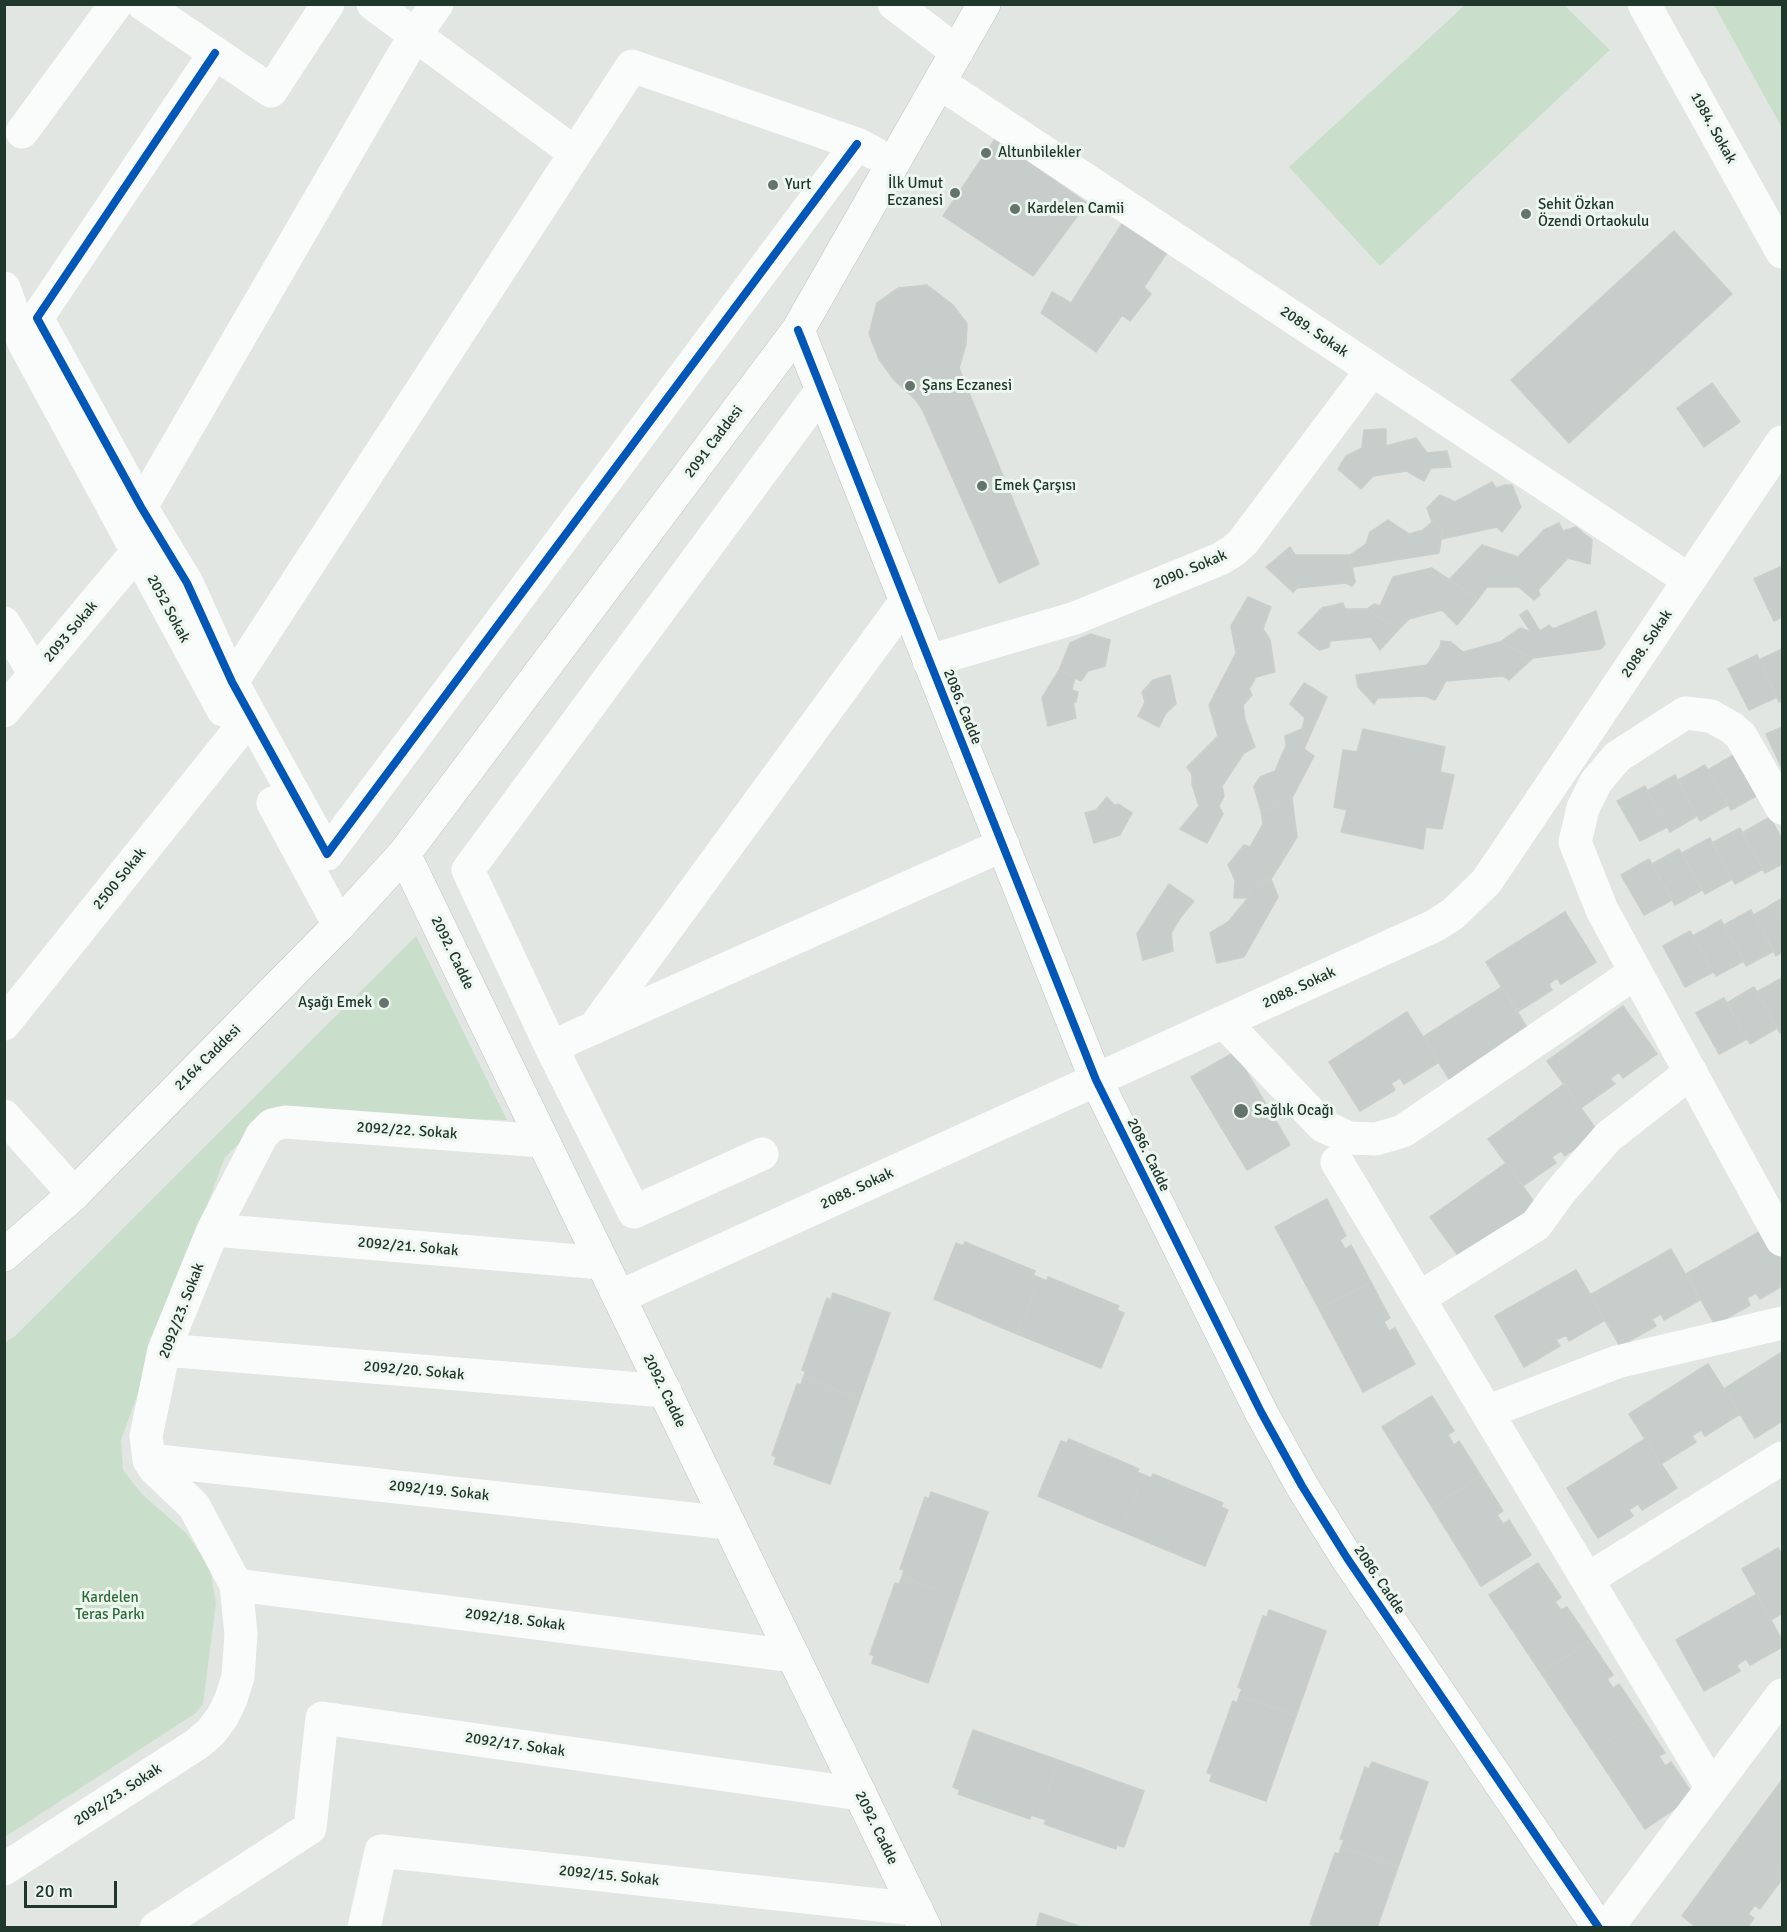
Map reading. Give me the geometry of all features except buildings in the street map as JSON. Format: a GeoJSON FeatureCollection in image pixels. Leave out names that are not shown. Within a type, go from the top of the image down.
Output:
{"type":"FeatureCollection","features":[{"type":"Feature","properties":{"kind":"street"},"geometry":{"type":"LineString","coordinates":[[22,132],[116,4]]}},
{"type":"Feature","properties":{"kind":"street"},"geometry":{"type":"LineString","coordinates":[[143,4],[271,91],[328,4]]}},
{"type":"Feature","properties":{"kind":"street"},"geometry":{"type":"LineString","coordinates":[[373,4],[575,153]]}},
{"type":"Feature","properties":{"kind":"street"},"geometry":{"type":"LineString","coordinates":[[141,507],[415,34],[437,4]]}},
{"type":"Feature","properties":{"kind":"street"},"geometry":{"type":"LineString","coordinates":[[894,4],[957,52]]}},
{"type":"Feature","properties":{"kind":"street","name":"2091 Caddesi"},"geometry":{"type":"LineString","coordinates":[[404,854],[798,330],[984,4]]}},
{"type":"Feature","properties":{"kind":"street","name":"1984. Sokak"},"geometry":{"type":"LineString","coordinates":[[1644,4],[1782,252]]}},
{"type":"Feature","properties":{"kind":"street"},"geometry":{"type":"LineString","coordinates":[[215,53],[37,318],[141,507],[187,583],[232,682],[327,854],[857,144]]}},
{"type":"Feature","properties":{"kind":"street"},"geometry":{"type":"LineString","coordinates":[[232,682],[632,66],[857,144],[894,164]]}},
{"type":"Feature","properties":{"kind":"street","name":"2089. Sokak"},"geometry":{"type":"LineString","coordinates":[[940,83],[1689,580]]}},
{"type":"Feature","properties":{"kind":"street","name":"2052 Sokak"},"geometry":{"type":"LineString","coordinates":[[4,288],[24,343],[339,925]]}},
{"type":"Feature","properties":{"kind":"street","name":"2086. Cadde"},"geometry":{"type":"LineString","coordinates":[[798,330],[1096,1080],[1262,1412],[1302,1486],[1347,1558],[1599,1928]]}},
{"type":"Feature","properties":{"kind":"street","name":"2090. Sokak"},"geometry":{"type":"LineString","coordinates":[[929,661],[1075,618],[1220,559],[1233,551],[1243,542],[1372,370]]}},
{"type":"Feature","properties":{"kind":"street"},"geometry":{"type":"LineString","coordinates":[[762,1154],[634,1212],[551,1047],[468,870],[822,390]]}},
{"type":"Feature","properties":{"kind":"street","name":"2088. Sokak"},"geometry":{"type":"LineString","coordinates":[[619,1297],[1434,926],[1453,914],[1486,882],[1782,442]]}},
{"type":"Feature","properties":{"kind":"street","name":"2093 Sokak"},"geometry":{"type":"LineString","coordinates":[[4,711],[137,552]]}},
{"type":"Feature","properties":{"kind":"street"},"geometry":{"type":"LineString","coordinates":[[594,1028],[906,601]]}},
{"type":"Feature","properties":{"kind":"street"},"geometry":{"type":"LineString","coordinates":[[4,623],[35,674]]}},
{"type":"Feature","properties":{"kind":"street"},"geometry":{"type":"LineString","coordinates":[[1782,808],[1741,735],[1711,716],[1685,714],[1617,757],[1596,782],[1583,808],[1575,842],[1602,910],[1782,1240]]}},
{"type":"Feature","properties":{"kind":"street","name":"2500 Sokak"},"geometry":{"type":"LineString","coordinates":[[4,1024],[236,734]]}},
{"type":"Feature","properties":{"kind":"street"},"geometry":{"type":"LineString","coordinates":[[551,1047],[1003,845]]}},
{"type":"Feature","properties":{"kind":"street","name":"2164 Caddesi"},"geometry":{"type":"LineString","coordinates":[[4,1256],[74,1194],[339,925],[404,854]]}},
{"type":"Feature","properties":{"kind":"street","name":"2092. Cadde"},"geometry":{"type":"LineString","coordinates":[[404,854],[920,1918]]}},
{"type":"Feature","properties":{"kind":"street"},"geometry":{"type":"LineString","coordinates":[[1224,1022],[1323,1126],[1349,1138],[1376,1139],[1402,1131],[1636,972]]}},
{"type":"Feature","properties":{"kind":"street"},"geometry":{"type":"LineString","coordinates":[[1419,1298],[1536,1225],[1560,1192],[1608,1137],[1691,1072]]}},
{"type":"Feature","properties":{"kind":"street"},"geometry":{"type":"LineString","coordinates":[[4,1116],[74,1194]]}},
{"type":"Feature","properties":{"kind":"street","name":"2092/22. Sokak"},"geometry":{"type":"LineString","coordinates":[[272,1125],[285,1122],[543,1141]]}},
{"type":"Feature","properties":{"kind":"street","name":"2092/23. Sokak"},"geometry":{"type":"LineString","coordinates":[[4,1869],[197,1744],[211,1732],[223,1716],[237,1677],[242,1634],[236,1584],[194,1506],[183,1493],[155,1469],[149,1460],[146,1436],[164,1350],[213,1230],[262,1135],[272,1125]]}},
{"type":"Feature","properties":{"kind":"street"},"geometry":{"type":"LineString","coordinates":[[1337,1162],[1712,1788]]}},
{"type":"Feature","properties":{"kind":"street","name":"2092/21. Sokak"},"geometry":{"type":"LineString","coordinates":[[213,1230],[602,1263]]}},
{"type":"Feature","properties":{"kind":"street"},"geometry":{"type":"LineString","coordinates":[[1487,1412],[1617,1362],[1782,1323]]}},
{"type":"Feature","properties":{"kind":"street","name":"2092/20. Sokak"},"geometry":{"type":"LineString","coordinates":[[164,1350],[664,1391]]}},
{"type":"Feature","properties":{"kind":"street"},"geometry":{"type":"LineString","coordinates":[[1588,1579],[1782,1458]]}},
{"type":"Feature","properties":{"kind":"street","name":"2092/19. Sokak"},"geometry":{"type":"LineString","coordinates":[[149,1460],[728,1523]]}},
{"type":"Feature","properties":{"kind":"street","name":"2092/18. Sokak"},"geometry":{"type":"LineString","coordinates":[[236,1584],[793,1656]]}},
{"type":"Feature","properties":{"kind":"street"},"geometry":{"type":"LineString","coordinates":[[1606,1928],[1782,1695]]}},
{"type":"Feature","properties":{"kind":"street","name":"2092/17. Sokak"},"geometry":{"type":"LineString","coordinates":[[156,1928],[310,1828],[322,1718],[860,1794]]}},
{"type":"Feature","properties":{"kind":"street","name":"2092/15. Sokak"},"geometry":{"type":"LineString","coordinates":[[364,1928],[381,1851],[920,1918]]}},
{"type":"Feature","properties":{"kind":"green space"},"geometry":{"type":"Polygon","coordinates":[[[1465,5],[1564,5],[1610,50],[1380,266],[1289,167],[1465,5]]]}},
{"type":"Feature","properties":{"kind":"green space"},"geometry":{"type":"Polygon","coordinates":[[[1714,5],[1782,5],[1782,128],[1714,5]]]}},
{"type":"Feature","properties":{"kind":"green space","name":"Kardelen Teras Parkı"},"geometry":{"type":"Polygon","coordinates":[[[416,936],[507,1120],[270,1115],[225,1157],[121,1440],[123,1470],[141,1493],[187,1534],[210,1568],[216,1603],[203,1704],[196,1713],[5,1837],[5,1342],[15,1336],[416,936]]]}},
{"type":"Feature","properties":{"kind":"cycle path"},"geometry":{"type":"LineString","coordinates":[[215,53],[37,318],[141,507],[187,583],[232,682],[327,854],[857,144]]}},
{"type":"Feature","properties":{"kind":"cycle path"},"geometry":{"type":"LineString","coordinates":[[798,330],[1096,1080],[1261,1412],[1302,1486],[1347,1558],[1599,1928]]}},
{"type":"Feature","properties":{"kind":"place","name":"Altunbilekler"},"geometry":{"type":"Point","coordinates":[986,153]}},
{"type":"Feature","properties":{"kind":"place","name":"Yurt"},"geometry":{"type":"Point","coordinates":[773,185]}},
{"type":"Feature","properties":{"kind":"place","name":"İlk Umut Eczanesi"},"geometry":{"type":"Point","coordinates":[955,193]}},
{"type":"Feature","properties":{"kind":"place","name":"Kardelen Camii"},"geometry":{"type":"Point","coordinates":[1015,209]}},
{"type":"Feature","properties":{"kind":"place","name":"Şehit Özkan Özendi Ortaokulu"},"geometry":{"type":"Point","coordinates":[1526,214]}},
{"type":"Feature","properties":{"kind":"place","name":"Şans Eczanesi"},"geometry":{"type":"Point","coordinates":[910,386]}},
{"type":"Feature","properties":{"kind":"place","name":"Emek Çarşısı"},"geometry":{"type":"Point","coordinates":[982,486]}},
{"type":"Feature","properties":{"kind":"place","name":"Aşağı Emek"},"geometry":{"type":"Point","coordinates":[384,1003]}},
{"type":"Feature","properties":{"kind":"place","name":"Sağlık Ocağı"},"geometry":{"type":"Point","coordinates":[1241,1111]}}]}
